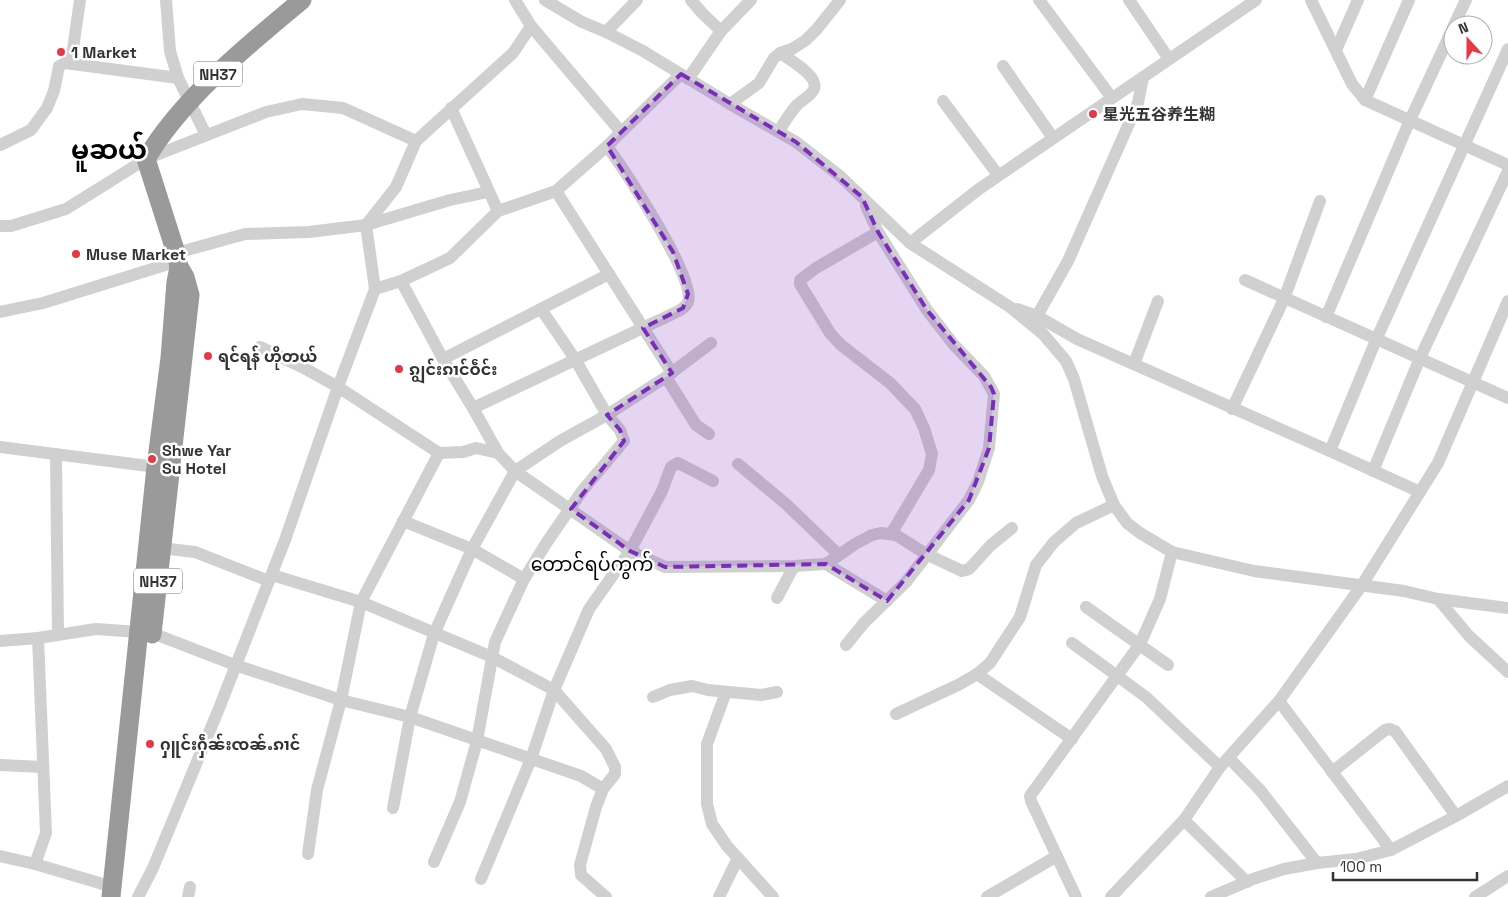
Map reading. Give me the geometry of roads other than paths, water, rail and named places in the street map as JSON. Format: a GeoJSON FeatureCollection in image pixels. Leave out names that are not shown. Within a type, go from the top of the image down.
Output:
{"type":"FeatureCollection","features":[{"type":"Feature","properties":{"kind":"highway","name":"NH37"},"geometry":{"type":"LineString","coordinates":[[145,632],[161,548],[163,468],[178,260],[146,159],[158,138],[223,68],[302,0]]}},
{"type":"Feature","properties":{"kind":"highway","name":"NH37"},"geometry":{"type":"LineString","coordinates":[[127,895],[145,632],[163,468]]}},
{"type":"Feature","properties":{"kind":"street"},"geometry":{"type":"LineString","coordinates":[[71,63],[80,0]]}},
{"type":"Feature","properties":{"kind":"street"},"geometry":{"type":"LineString","coordinates":[[166,0],[170,50],[178,78],[206,135]]}},
{"type":"Feature","properties":{"kind":"street"},"geometry":{"type":"LineString","coordinates":[[515,0],[531,26],[621,132]]}},
{"type":"Feature","properties":{"kind":"street"},"geometry":{"type":"LineString","coordinates":[[545,0],[582,22],[642,51],[796,142],[840,176],[910,243],[1010,307],[1043,334],[1066,361],[1074,379],[1102,476],[1114,505],[1127,523],[1172,552],[1254,571],[1404,591],[1438,599],[1508,608]]}},
{"type":"Feature","properties":{"kind":"street"},"geometry":{"type":"LineString","coordinates":[[606,32],[637,0]]}},
{"type":"Feature","properties":{"kind":"street"},"geometry":{"type":"LineString","coordinates":[[691,0],[721,31]]}},
{"type":"Feature","properties":{"kind":"street"},"geometry":{"type":"LineString","coordinates":[[375,289],[401,281],[450,258],[498,211],[556,191],[684,76],[721,31],[751,0]]}},
{"type":"Feature","properties":{"kind":"street"},"geometry":{"type":"LineString","coordinates":[[730,104],[759,83],[774,58],[806,40],[840,0]]}},
{"type":"Feature","properties":{"kind":"street"},"geometry":{"type":"LineString","coordinates":[[1039,0],[1112,98]]}},
{"type":"Feature","properties":{"kind":"street"},"geometry":{"type":"LineString","coordinates":[[1129,0],[1169,59]]}},
{"type":"Feature","properties":{"kind":"street"},"geometry":{"type":"LineString","coordinates":[[910,243],[979,189],[1256,0]]}},
{"type":"Feature","properties":{"kind":"street"},"geometry":{"type":"LineString","coordinates":[[1311,0],[1352,84],[1365,100],[1508,165]]}},
{"type":"Feature","properties":{"kind":"street"},"geometry":{"type":"LineString","coordinates":[[1336,50],[1358,0]]}},
{"type":"Feature","properties":{"kind":"street"},"geometry":{"type":"LineString","coordinates":[[1365,100],[1409,0]]}},
{"type":"Feature","properties":{"kind":"street"},"geometry":{"type":"LineString","coordinates":[[1459,15],[1466,0]]}},
{"type":"Feature","properties":{"kind":"street"},"geometry":{"type":"LineString","coordinates":[[0,856],[36,864],[127,895],[157,858],[218,711],[270,578],[375,289],[366,225],[396,187],[416,141],[514,53],[531,26]]}},
{"type":"Feature","properties":{"kind":"street"},"geometry":{"type":"LineString","coordinates":[[1330,451],[1376,340],[1508,49]]}},
{"type":"Feature","properties":{"kind":"street"},"geometry":{"type":"LineString","coordinates":[[1326,317],[1410,120],[1443,50]]}},
{"type":"Feature","properties":{"kind":"street"},"geometry":{"type":"LineString","coordinates":[[779,132],[790,114],[814,88],[814,82],[798,65],[780,53]]}},
{"type":"Feature","properties":{"kind":"street"},"geometry":{"type":"LineString","coordinates":[[0,145],[31,130],[47,108],[54,91],[59,66],[65,62],[178,78]]}},
{"type":"Feature","properties":{"kind":"street"},"geometry":{"type":"LineString","coordinates":[[1003,66],[1053,138]]}},
{"type":"Feature","properties":{"kind":"street"},"geometry":{"type":"LineString","coordinates":[[1037,316],[1068,261],[1138,102],[1143,77]]}},
{"type":"Feature","properties":{"kind":"street"},"geometry":{"type":"LineString","coordinates":[[943,101],[998,176]]}},
{"type":"Feature","properties":{"kind":"street"},"geometry":{"type":"LineString","coordinates":[[0,226],[11,226],[66,209],[146,159],[266,112],[302,104],[343,108],[416,141]]}},
{"type":"Feature","properties":{"kind":"street"},"geometry":{"type":"LineString","coordinates":[[451,108],[498,211]]}},
{"type":"Feature","properties":{"kind":"street"},"geometry":{"type":"LineString","coordinates":[[473,408],[643,328],[683,308],[688,302],[688,294],[672,252],[629,177],[607,146]]}},
{"type":"Feature","properties":{"kind":"street"},"geometry":{"type":"LineString","coordinates":[[1372,471],[1420,358],[1508,171]]}},
{"type":"Feature","properties":{"kind":"street"},"geometry":{"type":"LineString","coordinates":[[556,191],[643,328],[696,425],[710,434]]}},
{"type":"Feature","properties":{"kind":"street"},"geometry":{"type":"LineString","coordinates":[[0,312],[43,303],[178,260],[245,234],[309,232],[366,225],[450,200],[488,192]]}},
{"type":"Feature","properties":{"kind":"street"},"geometry":{"type":"LineString","coordinates":[[846,645],[864,623],[906,582],[969,500],[978,482],[990,448],[994,394],[984,376],[954,345],[927,310],[878,232],[862,197]]}},
{"type":"Feature","properties":{"kind":"street"},"geometry":{"type":"LineString","coordinates":[[1232,409],[1284,299],[1320,202]]}},
{"type":"Feature","properties":{"kind":"street"},"geometry":{"type":"LineString","coordinates":[[878,232],[816,268],[800,280],[800,284],[830,333],[841,345],[890,383],[914,409],[924,428],[932,454],[929,470],[891,534]]}},
{"type":"Feature","properties":{"kind":"street"},"geometry":{"type":"LineString","coordinates":[[443,359],[609,274]]}},
{"type":"Feature","properties":{"kind":"street"},"geometry":{"type":"LineString","coordinates":[[1245,280],[1508,398]]}},
{"type":"Feature","properties":{"kind":"street"},"geometry":{"type":"LineString","coordinates":[[401,281],[443,359],[498,453],[515,471],[630,550],[664,567],[826,564],[846,549],[872,535],[881,533],[891,534],[959,570],[969,570],[991,545],[1012,528]]}},
{"type":"Feature","properties":{"kind":"street"},"geometry":{"type":"LineString","coordinates":[[1134,364],[1158,301]]}},
{"type":"Feature","properties":{"kind":"street"},"geometry":{"type":"LineString","coordinates":[[1111,897],[1184,820],[1224,763],[1279,701],[1362,585],[1438,464],[1508,301]]}},
{"type":"Feature","properties":{"kind":"street"},"geometry":{"type":"LineString","coordinates":[[1010,307],[1037,316],[1077,339],[1420,492]]}},
{"type":"Feature","properties":{"kind":"street"},"geometry":{"type":"LineString","coordinates":[[434,862],[460,802],[477,741],[495,642],[524,579],[547,542],[582,491],[624,441],[620,430],[607,415],[575,359],[542,309]]}},
{"type":"Feature","properties":{"kind":"street"},"geometry":{"type":"LineString","coordinates":[[393,808],[410,717],[434,634],[472,549],[515,471],[560,440],[607,415],[669,375],[711,344]]}},
{"type":"Feature","properties":{"kind":"street"},"geometry":{"type":"LineString","coordinates":[[260,347],[338,387],[439,453],[463,452],[476,448],[498,453]]}},
{"type":"Feature","properties":{"kind":"street"},"geometry":{"type":"LineString","coordinates":[[0,447],[163,468]]}},
{"type":"Feature","properties":{"kind":"street"},"geometry":{"type":"LineString","coordinates":[[308,854],[316,790],[341,700],[361,602],[439,453]]}},
{"type":"Feature","properties":{"kind":"street"},"geometry":{"type":"LineString","coordinates":[[56,454],[58,635]]}},
{"type":"Feature","properties":{"kind":"street"},"geometry":{"type":"LineString","coordinates":[[481,879],[531,759],[554,690],[589,609],[630,550],[662,491],[671,467],[678,463],[713,481]]}},
{"type":"Feature","properties":{"kind":"street"},"geometry":{"type":"LineString","coordinates":[[738,464],[786,504],[839,555]]}},
{"type":"Feature","properties":{"kind":"street"},"geometry":{"type":"LineString","coordinates":[[896,714],[958,685],[977,674],[990,663],[1020,617],[1036,565],[1054,542],[1076,523],[1114,505]]}},
{"type":"Feature","properties":{"kind":"street"},"geometry":{"type":"LineString","coordinates":[[403,521],[472,549],[524,579]]}},
{"type":"Feature","properties":{"kind":"street"},"geometry":{"type":"LineString","coordinates":[[161,548],[195,552],[270,578],[361,602],[492,657],[554,690],[606,749],[615,767],[615,774],[602,790],[580,865],[581,875],[606,897]]}},
{"type":"Feature","properties":{"kind":"street"},"geometry":{"type":"LineString","coordinates":[[1076,897],[1030,801],[1030,796],[1140,644],[1160,599],[1172,552]]}},
{"type":"Feature","properties":{"kind":"street"},"geometry":{"type":"LineString","coordinates":[[826,564],[887,601]]}},
{"type":"Feature","properties":{"kind":"street"},"geometry":{"type":"LineString","coordinates":[[777,598],[794,566]]}},
{"type":"Feature","properties":{"kind":"street"},"geometry":{"type":"LineString","coordinates":[[1438,599],[1469,636],[1508,672]]}},
{"type":"Feature","properties":{"kind":"street"},"geometry":{"type":"LineString","coordinates":[[1086,607],[1168,665]]}},
{"type":"Feature","properties":{"kind":"street"},"geometry":{"type":"LineString","coordinates":[[0,642],[96,629],[145,632],[235,665],[341,700],[410,717],[582,776],[602,790]]}},
{"type":"Feature","properties":{"kind":"street"},"geometry":{"type":"LineString","coordinates":[[36,864],[46,833],[38,638]]}},
{"type":"Feature","properties":{"kind":"street"},"geometry":{"type":"LineString","coordinates":[[1072,644],[1146,697],[1224,763],[1260,790],[1317,863]]}},
{"type":"Feature","properties":{"kind":"street"},"geometry":{"type":"LineString","coordinates":[[977,674],[1072,739]]}},
{"type":"Feature","properties":{"kind":"street"},"geometry":{"type":"LineString","coordinates":[[653,698],[670,690],[692,686],[726,692],[761,695],[777,692]]}},
{"type":"Feature","properties":{"kind":"street"},"geometry":{"type":"LineString","coordinates":[[726,692],[707,744],[707,804],[712,824],[738,858],[773,897]]}},
{"type":"Feature","properties":{"kind":"street"},"geometry":{"type":"LineString","coordinates":[[1279,701],[1391,850]]}},
{"type":"Feature","properties":{"kind":"street"},"geometry":{"type":"LineString","coordinates":[[1332,772],[1385,730],[1390,729],[1395,731],[1456,816]]}},
{"type":"Feature","properties":{"kind":"street"},"geometry":{"type":"LineString","coordinates":[[0,765],[43,767]]}},
{"type":"Feature","properties":{"kind":"street"},"geometry":{"type":"LineString","coordinates":[[1211,897],[1284,869],[1356,859],[1391,850],[1508,786]]}},
{"type":"Feature","properties":{"kind":"street"},"geometry":{"type":"LineString","coordinates":[[1184,820],[1247,882]]}},
{"type":"Feature","properties":{"kind":"street"},"geometry":{"type":"LineString","coordinates":[[987,897],[1057,856]]}},
{"type":"Feature","properties":{"kind":"street"},"geometry":{"type":"LineString","coordinates":[[719,897],[738,858]]}},
{"type":"Feature","properties":{"kind":"street"},"geometry":{"type":"LineString","coordinates":[[1474,897],[1508,876]]}},
{"type":"Feature","properties":{"kind":"place","name":"1 Market"},"geometry":{"type":"Point","coordinates":[61,52]}},
{"type":"Feature","properties":{"kind":"place","name":"星光五谷养生糊"},"geometry":{"type":"Point","coordinates":[1093,114]}},
{"type":"Feature","properties":{"kind":"place","name":"Muse Market"},"geometry":{"type":"Point","coordinates":[76,254]}},
{"type":"Feature","properties":{"kind":"place","name":"ရင်ရန် ဟိုတယ်"},"geometry":{"type":"Point","coordinates":[208,356]}},
{"type":"Feature","properties":{"kind":"place","name":"ၵျွင်းၵၢင်ဝဵင်း"},"geometry":{"type":"Point","coordinates":[399,369]}},
{"type":"Feature","properties":{"kind":"place","name":"Shwe Yar Su Hotel"},"geometry":{"type":"Point","coordinates":[152,459]}},
{"type":"Feature","properties":{"kind":"place","name":"ႁူင်းႁဵၼ်းၸၼ်ႉၵၢင်"},"geometry":{"type":"Point","coordinates":[150,744]}},
{"type":"Feature","properties":{"kind":"district","name":"မူဆယ်"},"geometry":{"type":"Point","coordinates":[109,150]}},
{"type":"Feature","properties":{"kind":"district","name":"တောင်ရပ်ကွက်"},"geometry":{"type":"Point","coordinates":[592,564]}}]}
